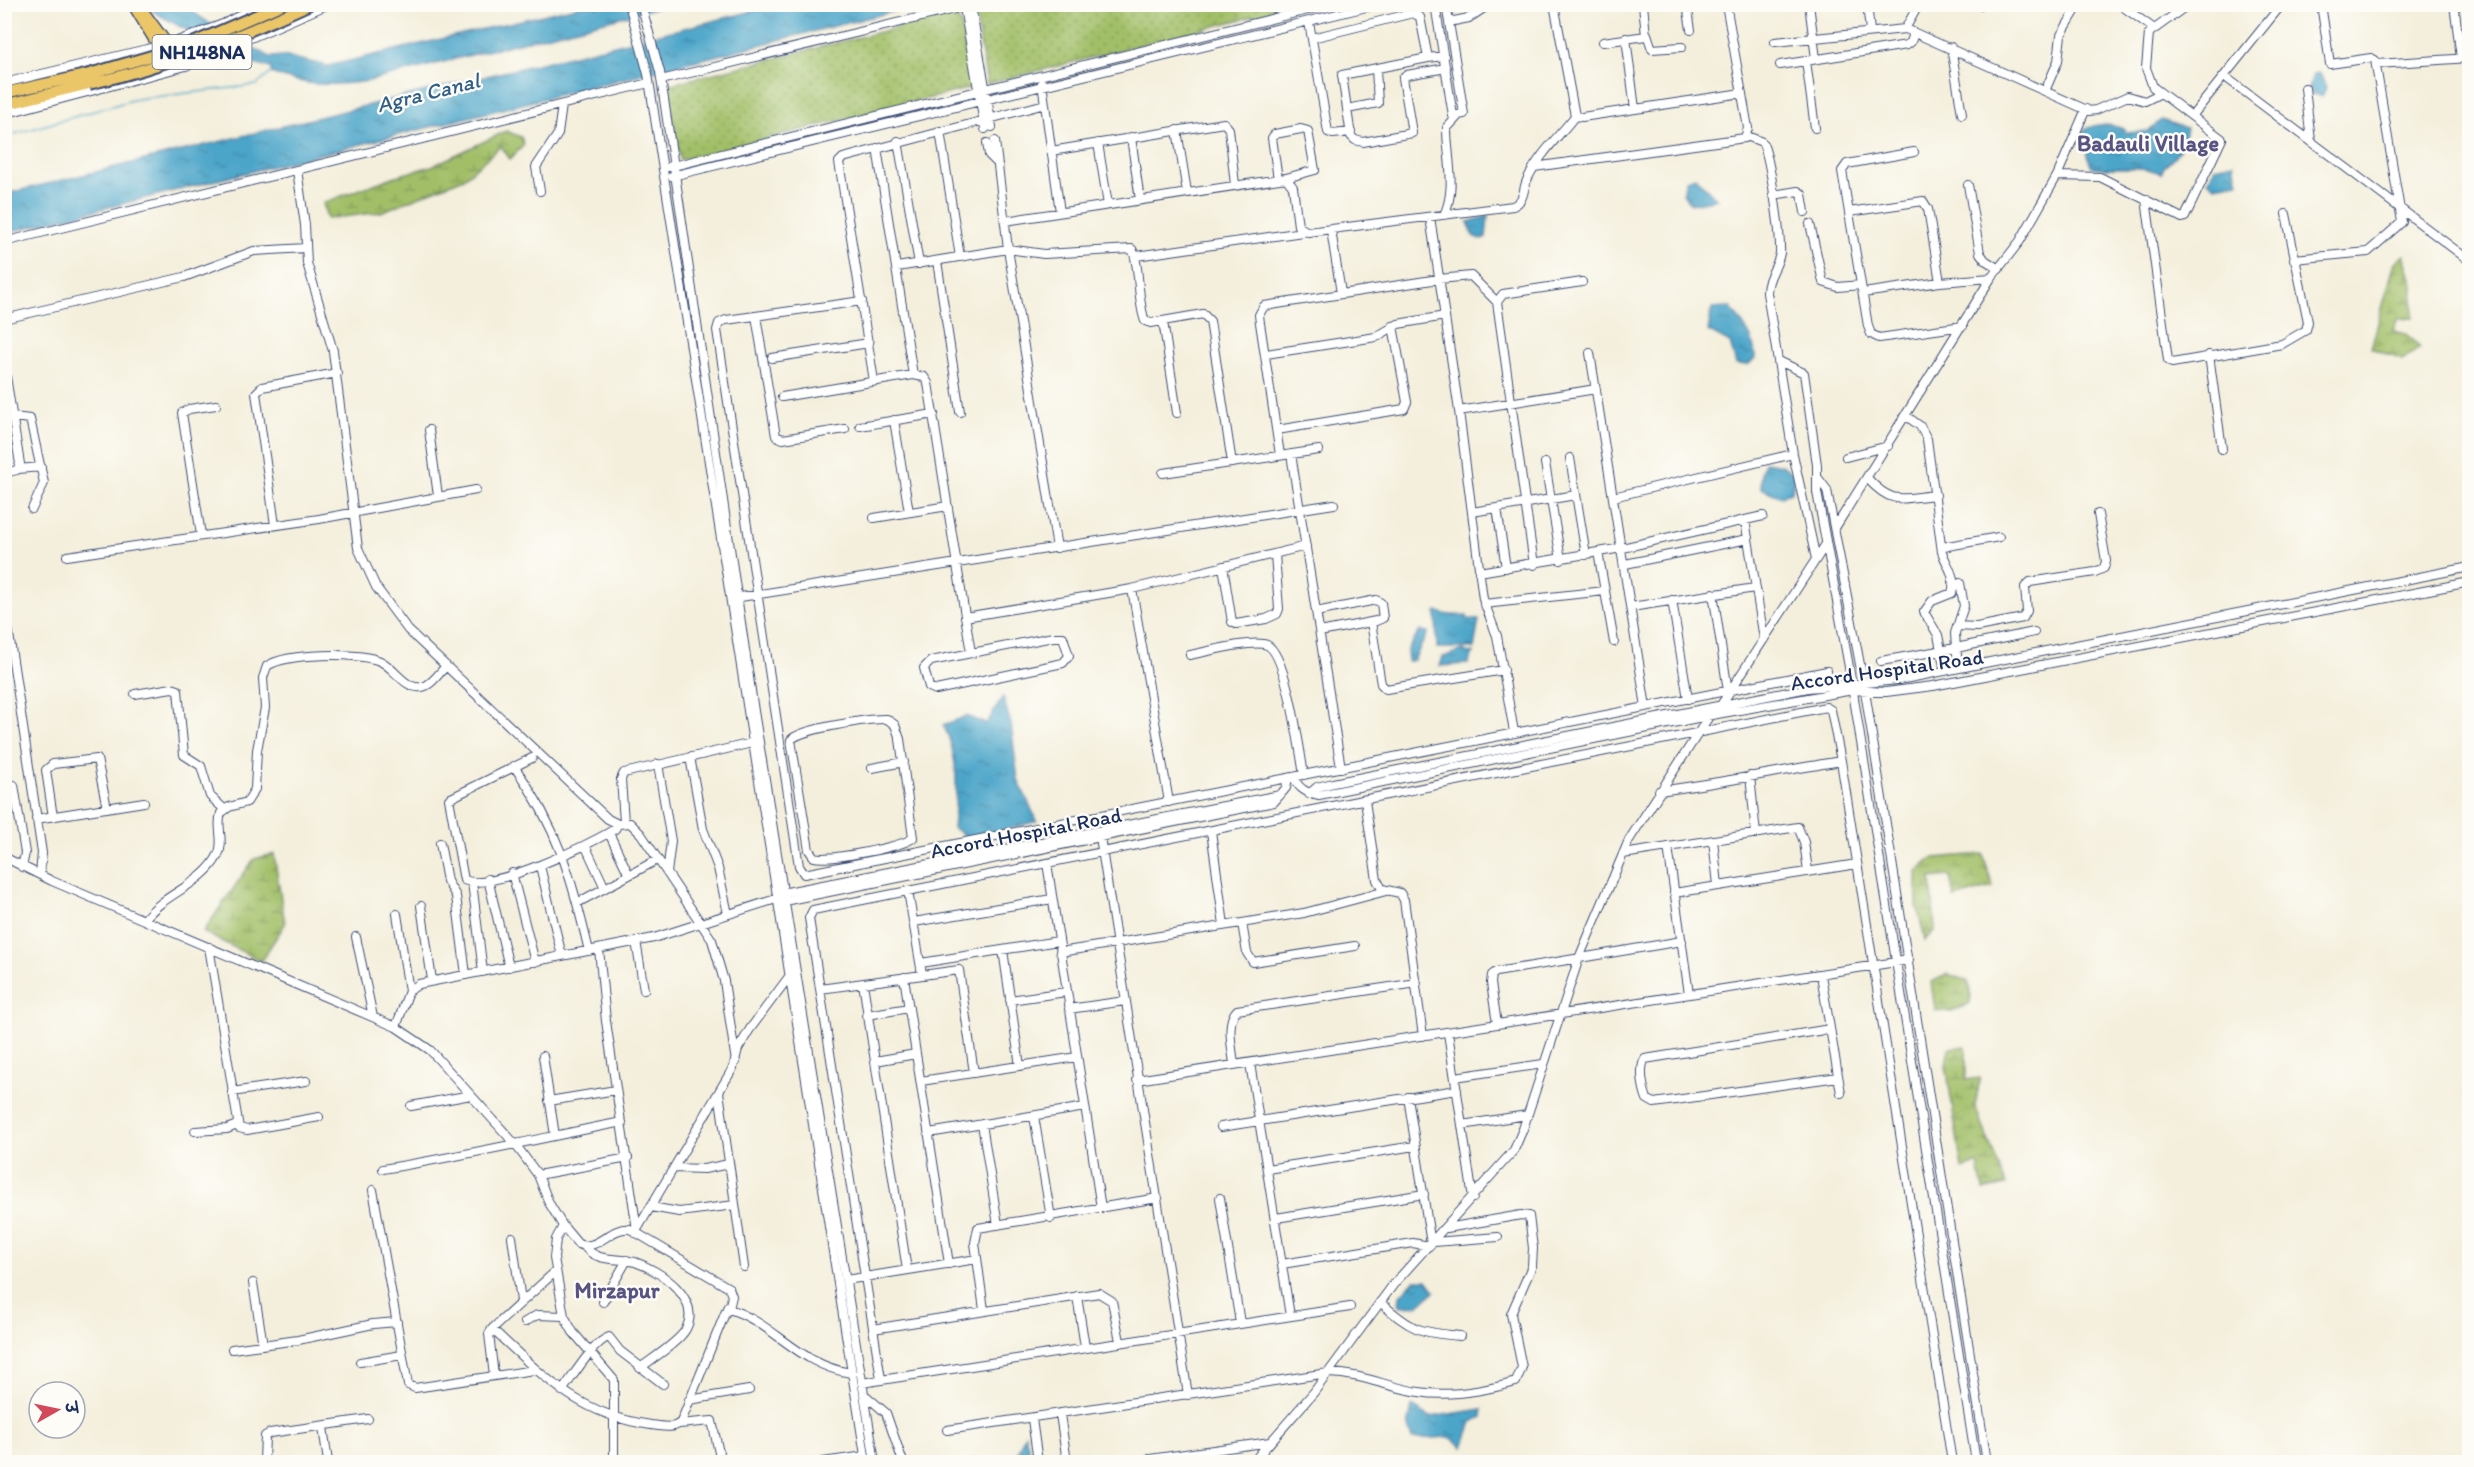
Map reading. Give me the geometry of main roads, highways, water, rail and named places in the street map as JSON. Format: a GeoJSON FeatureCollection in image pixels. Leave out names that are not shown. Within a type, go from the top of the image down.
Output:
{"type":"FeatureCollection","features":[{"type":"Feature","properties":{"kind":"highway","name":"NH148NA"},"geometry":{"type":"LineString","coordinates":[[4,105],[88,80],[186,46],[283,4]]}},
{"type":"Feature","properties":{"kind":"highway","name":"NH148NA"},"geometry":{"type":"LineString","coordinates":[[4,93],[144,72],[191,56],[316,6]]}},
{"type":"Feature","properties":{"kind":"main road"},"geometry":{"type":"LineString","coordinates":[[132,4],[162,44],[139,4]]}},
{"type":"Feature","properties":{"kind":"water"},"geometry":{"type":"Polygon","coordinates":[[[148,5],[183,5],[212,25],[270,57],[284,56],[328,66],[584,5],[668,5],[369,81],[331,84],[297,81],[271,73],[271,68],[237,58],[152,11],[148,5]]]}},
{"type":"Feature","properties":{"kind":"water","name":"Agra Canal"},"geometry":{"type":"Polygon","coordinates":[[[778,5],[919,5],[5,233],[5,194],[778,5]]]}},
{"type":"Feature","properties":{"kind":"water"},"geometry":{"type":"Polygon","coordinates":[[[2320,73],[2326,88],[2322,96],[2312,94],[2309,89],[2313,74],[2320,73]]]}},
{"type":"Feature","properties":{"kind":"water"},"geometry":{"type":"Polygon","coordinates":[[[2161,120],[2186,128],[2180,149],[2164,167],[2161,174],[2137,168],[2092,167],[2087,155],[2086,144],[2072,142],[2083,131],[2095,125],[2124,129],[2127,133],[2148,131],[2161,120]]]}},
{"type":"Feature","properties":{"kind":"water"},"geometry":{"type":"Polygon","coordinates":[[[2234,163],[2238,182],[2215,186],[2208,180],[2215,167],[2234,163]]]}},
{"type":"Feature","properties":{"kind":"water"},"geometry":{"type":"Polygon","coordinates":[[[1695,177],[1717,199],[1691,204],[1683,193],[1686,180],[1695,177]]]}},
{"type":"Feature","properties":{"kind":"water"},"geometry":{"type":"Polygon","coordinates":[[[1488,216],[1486,238],[1482,240],[1473,236],[1468,222],[1488,216]]]}},
{"type":"Feature","properties":{"kind":"water"},"geometry":{"type":"Polygon","coordinates":[[[1730,307],[1753,344],[1755,358],[1748,365],[1736,364],[1730,343],[1708,331],[1712,308],[1730,307]]]}},
{"type":"Feature","properties":{"kind":"water"},"geometry":{"type":"Polygon","coordinates":[[[1765,462],[1782,465],[1795,475],[1792,491],[1781,497],[1761,488],[1761,472],[1765,462]]]}},
{"type":"Feature","properties":{"kind":"water"},"geometry":{"type":"Polygon","coordinates":[[[1436,612],[1479,620],[1474,648],[1437,648],[1436,612]]]}},
{"type":"Feature","properties":{"kind":"water"},"geometry":{"type":"Polygon","coordinates":[[[1420,631],[1428,632],[1414,660],[1408,662],[1407,651],[1420,631]]]}},
{"type":"Feature","properties":{"kind":"water"},"geometry":{"type":"Polygon","coordinates":[[[1463,650],[1468,653],[1474,652],[1468,664],[1440,666],[1443,657],[1463,650]]]}},
{"type":"Feature","properties":{"kind":"water"},"geometry":{"type":"Polygon","coordinates":[[[1003,697],[1011,724],[1018,780],[1037,821],[971,840],[953,828],[956,802],[955,762],[943,725],[967,716],[986,724],[1003,697]]]}},
{"type":"Feature","properties":{"kind":"water"},"geometry":{"type":"Polygon","coordinates":[[[1415,1280],[1427,1280],[1435,1291],[1419,1305],[1399,1306],[1400,1295],[1415,1280]]]}},
{"type":"Feature","properties":{"kind":"water"},"geometry":{"type":"Polygon","coordinates":[[[1412,1406],[1430,1417],[1483,1409],[1482,1417],[1472,1422],[1463,1447],[1450,1437],[1412,1439],[1408,1427],[1412,1406]]]}},
{"type":"Feature","properties":{"kind":"water"},"geometry":{"type":"Polygon","coordinates":[[[1025,1434],[1032,1462],[1013,1462],[1025,1434]]]}},
{"type":"Feature","properties":{"kind":"waterway"},"geometry":{"type":"LineString","coordinates":[[4,137],[136,99],[257,85],[272,72]]}},
{"type":"Feature","properties":{"kind":"district","name":"Badauli Village"},"geometry":{"type":"Point","coordinates":[2148,143]}},
{"type":"Feature","properties":{"kind":"district","name":"Mirzapur"},"geometry":{"type":"Point","coordinates":[617,1290]}}]}
